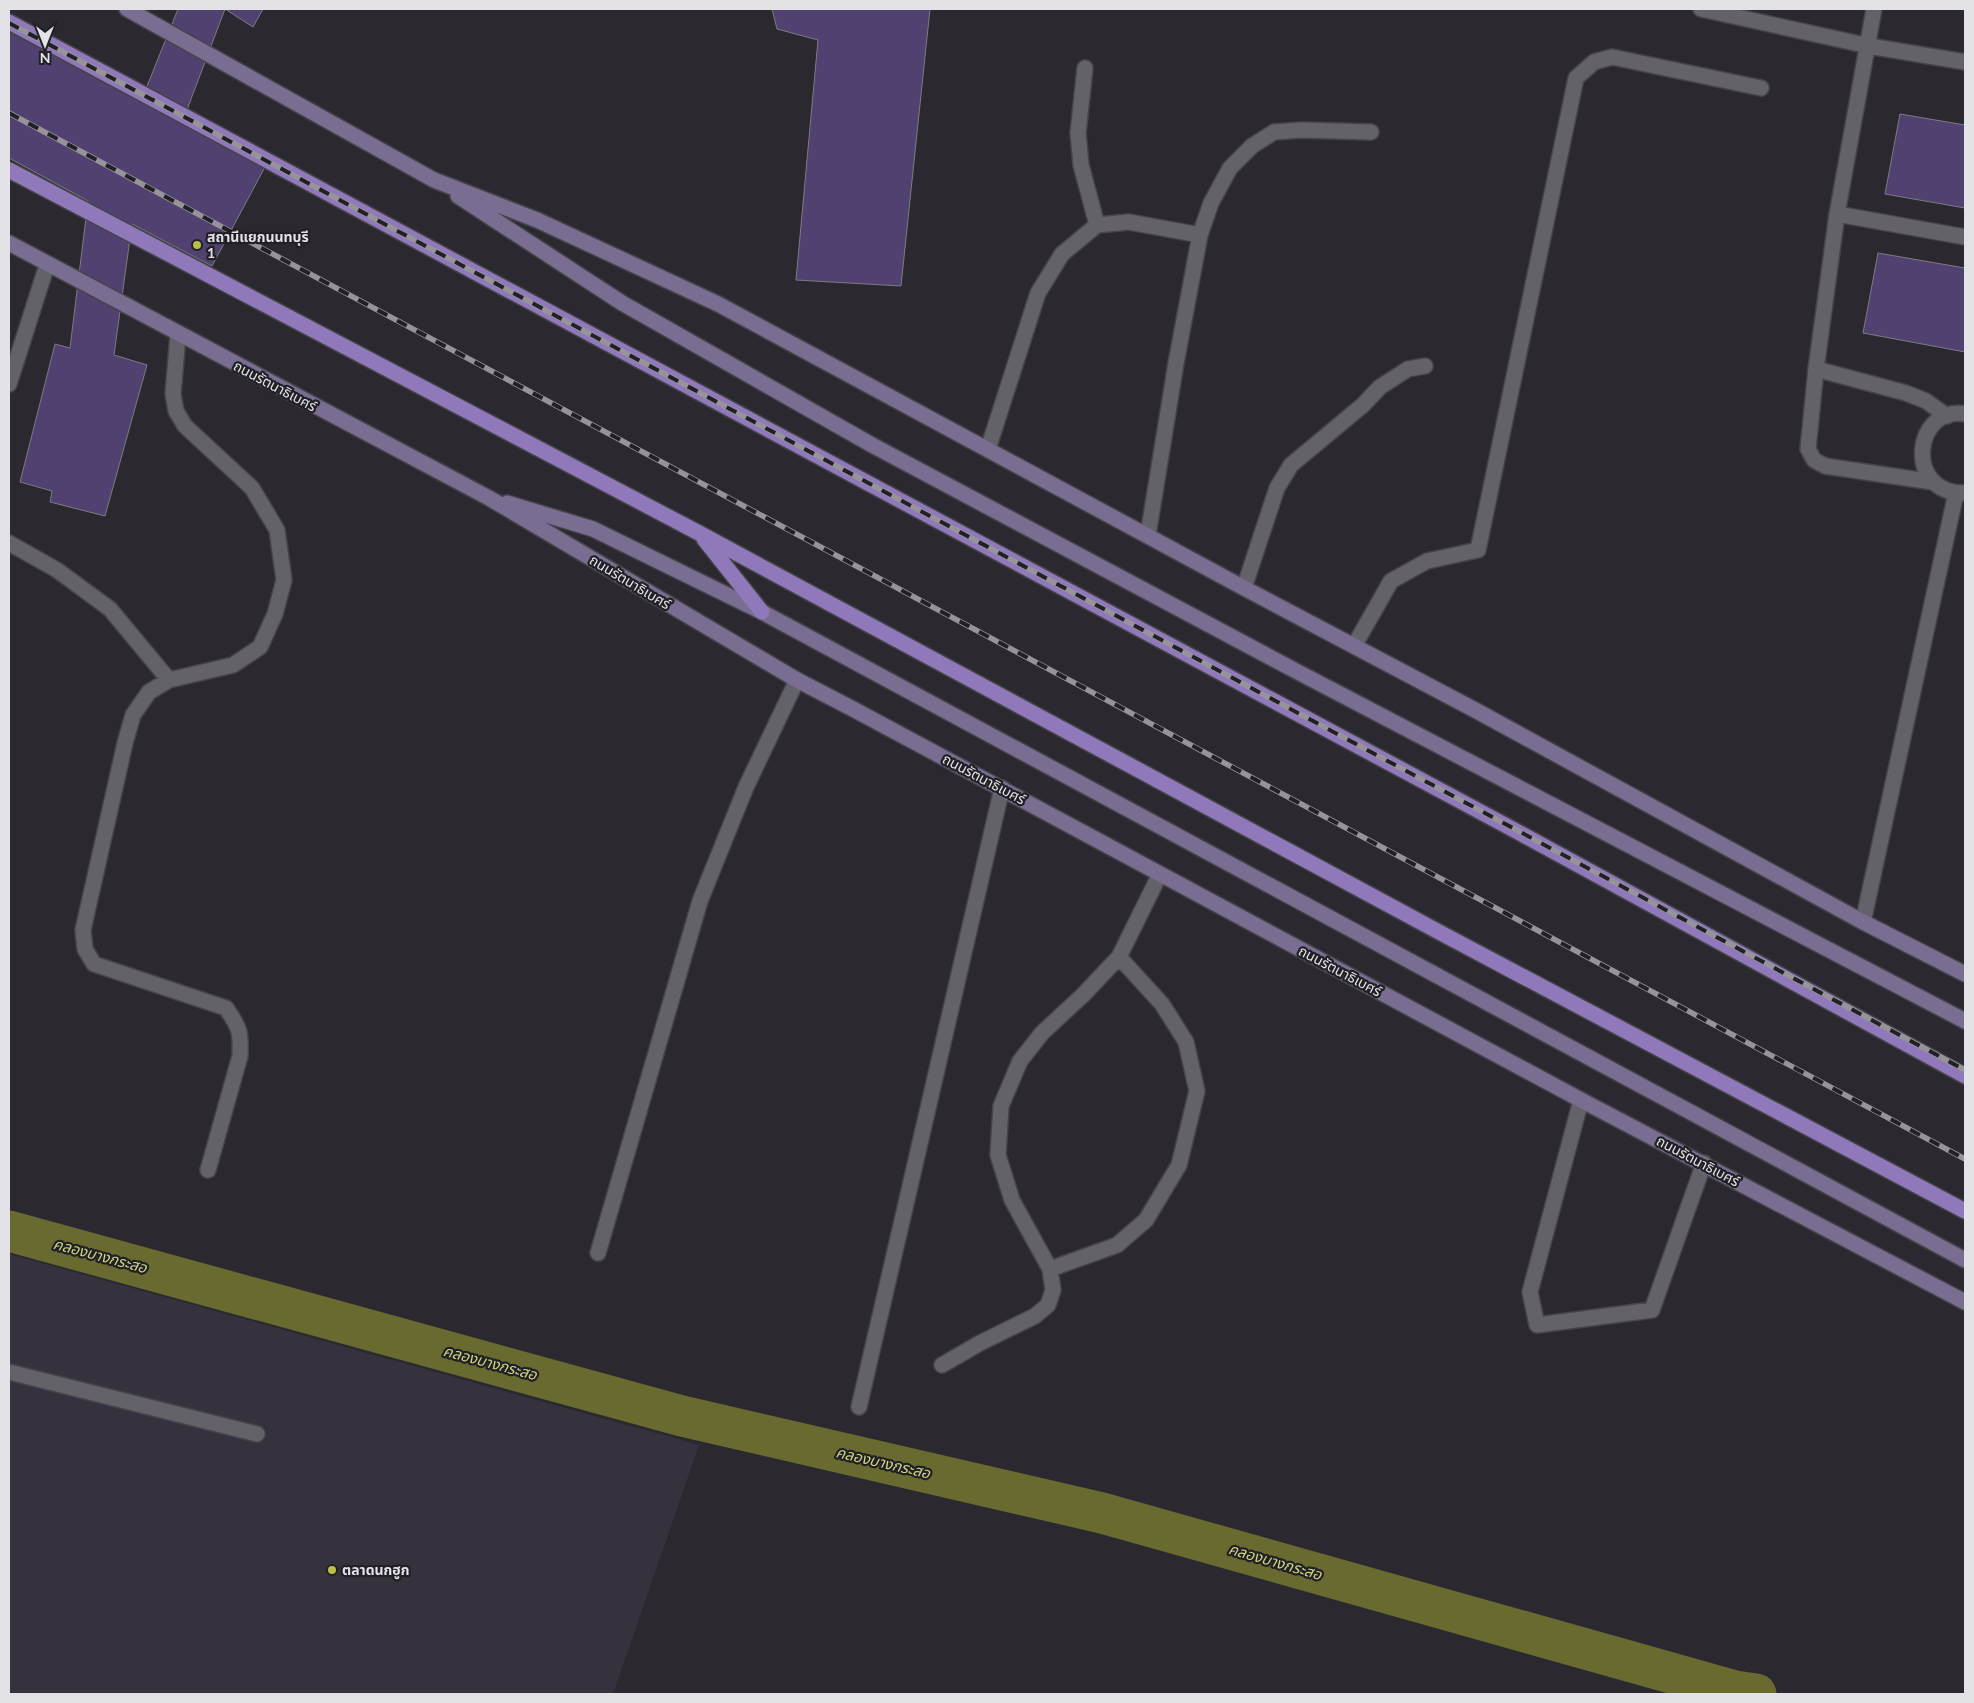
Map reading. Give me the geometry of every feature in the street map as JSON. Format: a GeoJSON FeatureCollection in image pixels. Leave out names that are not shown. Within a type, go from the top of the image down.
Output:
{"type":"FeatureCollection","features":[{"type":"Feature","properties":{"kind":"main road"},"geometry":{"type":"LineString","coordinates":[[127,9],[434,180],[622,303],[872,445],[1296,671],[1965,1021]]}},
{"type":"Feature","properties":{"kind":"main road"},"geometry":{"type":"LineString","coordinates":[[9,22],[1509,828],[1965,1076]]}},
{"type":"Feature","properties":{"kind":"main road"},"geometry":{"type":"LineString","coordinates":[[9,170],[699,533],[1430,927],[1965,1211]]}},
{"type":"Feature","properties":{"kind":"main road"},"geometry":{"type":"LineString","coordinates":[[434,180],[536,220],[718,304],[1244,588],[1475,710],[1863,922],[1965,974]]}},
{"type":"Feature","properties":{"kind":"main road","name":"ถนนรัตนาธิเบศร์"},"geometry":{"type":"LineString","coordinates":[[9,244],[489,498],[797,680],[1002,788],[1581,1100],[1965,1302]]}},
{"type":"Feature","properties":{"kind":"main road"},"geometry":{"type":"LineString","coordinates":[[489,498],[548,514],[593,529],[762,612],[1965,1260]]}},
{"type":"Feature","properties":{"kind":"main road"},"geometry":{"type":"LineString","coordinates":[[699,533],[762,612]]}},
{"type":"Feature","properties":{"kind":"street"},"geometry":{"type":"LineString","coordinates":[[1701,9],[1869,46],[1965,62]]}},
{"type":"Feature","properties":{"kind":"street"},"geometry":{"type":"LineString","coordinates":[[1874,9],[1869,46],[1837,214],[1816,369],[1808,449],[1814,460],[1825,466],[1933,482]]}},
{"type":"Feature","properties":{"kind":"street"},"geometry":{"type":"LineString","coordinates":[[1354,646],[1391,581],[1427,561],[1478,550],[1576,78],[1594,62],[1612,57],[1761,88]]}},
{"type":"Feature","properties":{"kind":"street"},"geometry":{"type":"LineString","coordinates":[[1084,68],[1078,133],[1081,165],[1097,225]]}},
{"type":"Feature","properties":{"kind":"street"},"geometry":{"type":"LineString","coordinates":[[1148,535],[1200,235],[1211,203],[1230,168],[1252,146],[1274,132],[1301,130],[1371,132]]}},
{"type":"Feature","properties":{"kind":"street"},"geometry":{"type":"LineString","coordinates":[[1837,214],[1965,237]]}},
{"type":"Feature","properties":{"kind":"street"},"geometry":{"type":"LineString","coordinates":[[988,449],[1038,293],[1062,254],[1097,225],[1129,222],[1200,235]]}},
{"type":"Feature","properties":{"kind":"street"},"geometry":{"type":"LineString","coordinates":[[9,384],[12,361],[47,265]]}},
{"type":"Feature","properties":{"kind":"street"},"geometry":{"type":"LineString","coordinates":[[178,335],[173,394],[176,411],[185,426],[252,488],[277,530],[284,580],[275,614],[260,647],[233,665],[169,680],[149,692],[133,715],[83,930],[85,949],[94,964],[226,1008],[238,1025],[241,1039],[240,1056],[208,1170]]}},
{"type":"Feature","properties":{"kind":"street"},"geometry":{"type":"LineString","coordinates":[[1244,588],[1277,488],[1291,466],[1363,405],[1380,386],[1408,369],[1425,366]]}},
{"type":"Feature","properties":{"kind":"street"},"geometry":{"type":"LineString","coordinates":[[1816,369],[1906,393],[1926,401],[1947,416]]}},
{"type":"Feature","properties":{"kind":"street"},"geometry":{"type":"LineString","coordinates":[[1863,922],[1960,493],[1943,489],[1933,482],[1925,471],[1921,458],[1922,445],[1927,433],[1935,423],[1947,416],[1965,414]]}},
{"type":"Feature","properties":{"kind":"street"},"geometry":{"type":"LineString","coordinates":[[9,543],[57,570],[110,609],[169,680]]}},
{"type":"Feature","properties":{"kind":"street"},"geometry":{"type":"LineString","coordinates":[[598,1253],[700,902],[746,787],[797,680]]}},
{"type":"Feature","properties":{"kind":"street"},"geometry":{"type":"LineString","coordinates":[[859,1407],[1002,788]]}},
{"type":"Feature","properties":{"kind":"street"},"geometry":{"type":"LineString","coordinates":[[942,1365],[980,1343],[1035,1316],[1048,1304],[1053,1290],[1050,1269],[1012,1200],[998,1155],[1001,1106],[1020,1061],[1037,1040],[1119,957],[1160,874]]}},
{"type":"Feature","properties":{"kind":"street"},"geometry":{"type":"LineString","coordinates":[[1050,1269],[1117,1245],[1146,1220],[1179,1165],[1197,1091],[1186,1042],[1162,1004],[1119,957]]}},
{"type":"Feature","properties":{"kind":"street"},"geometry":{"type":"LineString","coordinates":[[1581,1100],[1530,1292],[1537,1325],[1652,1310],[1704,1164]]}},
{"type":"Feature","properties":{"kind":"street"},"geometry":{"type":"LineString","coordinates":[[9,1372],[256,1434]]}},
{"type":"Feature","properties":{"kind":"shaded area","name":"ตลาดนกฮูก"},"geometry":{"type":"Polygon","coordinates":[[[9,1254],[699,1445],[613,1694],[9,1694],[9,1254]]]}},
{"type":"Feature","properties":{"kind":"building","name":"สถานีแยกนนทบุรี 1"},"geometry":{"type":"Polygon","coordinates":[[[178,9],[225,9],[182,123],[265,167],[212,266],[132,224],[114,355],[147,365],[105,516],[50,502],[52,491],[20,482],[55,344],[70,348],[88,201],[9,158],[9,30],[141,101],[178,9]]]}},
{"type":"Feature","properties":{"kind":"building"},"geometry":{"type":"Polygon","coordinates":[[[225,9],[263,9],[253,27],[225,9]]]}},
{"type":"Feature","properties":{"kind":"building"},"geometry":{"type":"Polygon","coordinates":[[[772,9],[930,9],[901,286],[796,280],[818,40],[777,29],[772,9]]]}},
{"type":"Feature","properties":{"kind":"building"},"geometry":{"type":"Polygon","coordinates":[[[1900,114],[1965,125],[1965,208],[1885,194],[1900,114]]]}},
{"type":"Feature","properties":{"kind":"building"},"geometry":{"type":"Polygon","coordinates":[[[1878,253],[1965,268],[1965,352],[1863,333],[1878,253]]]}},
{"type":"Feature","properties":{"kind":"waterway","name":"คลองบางกระสอ"},"geometry":{"type":"LineString","coordinates":[[9,1231],[682,1416],[1102,1513],[1735,1691],[1756,1694]]}},
{"type":"Feature","properties":{"kind":"railway"},"geometry":{"type":"LineString","coordinates":[[9,23],[1965,1070]]}},
{"type":"Feature","properties":{"kind":"railway"},"geometry":{"type":"LineString","coordinates":[[9,113],[1965,1159]]}},
{"type":"Feature","properties":{"kind":"place","name":"สถานีแยกนนทบุรี 1"},"geometry":{"type":"Point","coordinates":[197,245]}},
{"type":"Feature","properties":{"kind":"place","name":"ตลาดนกฮูก"},"geometry":{"type":"Point","coordinates":[332,1570]}}]}
